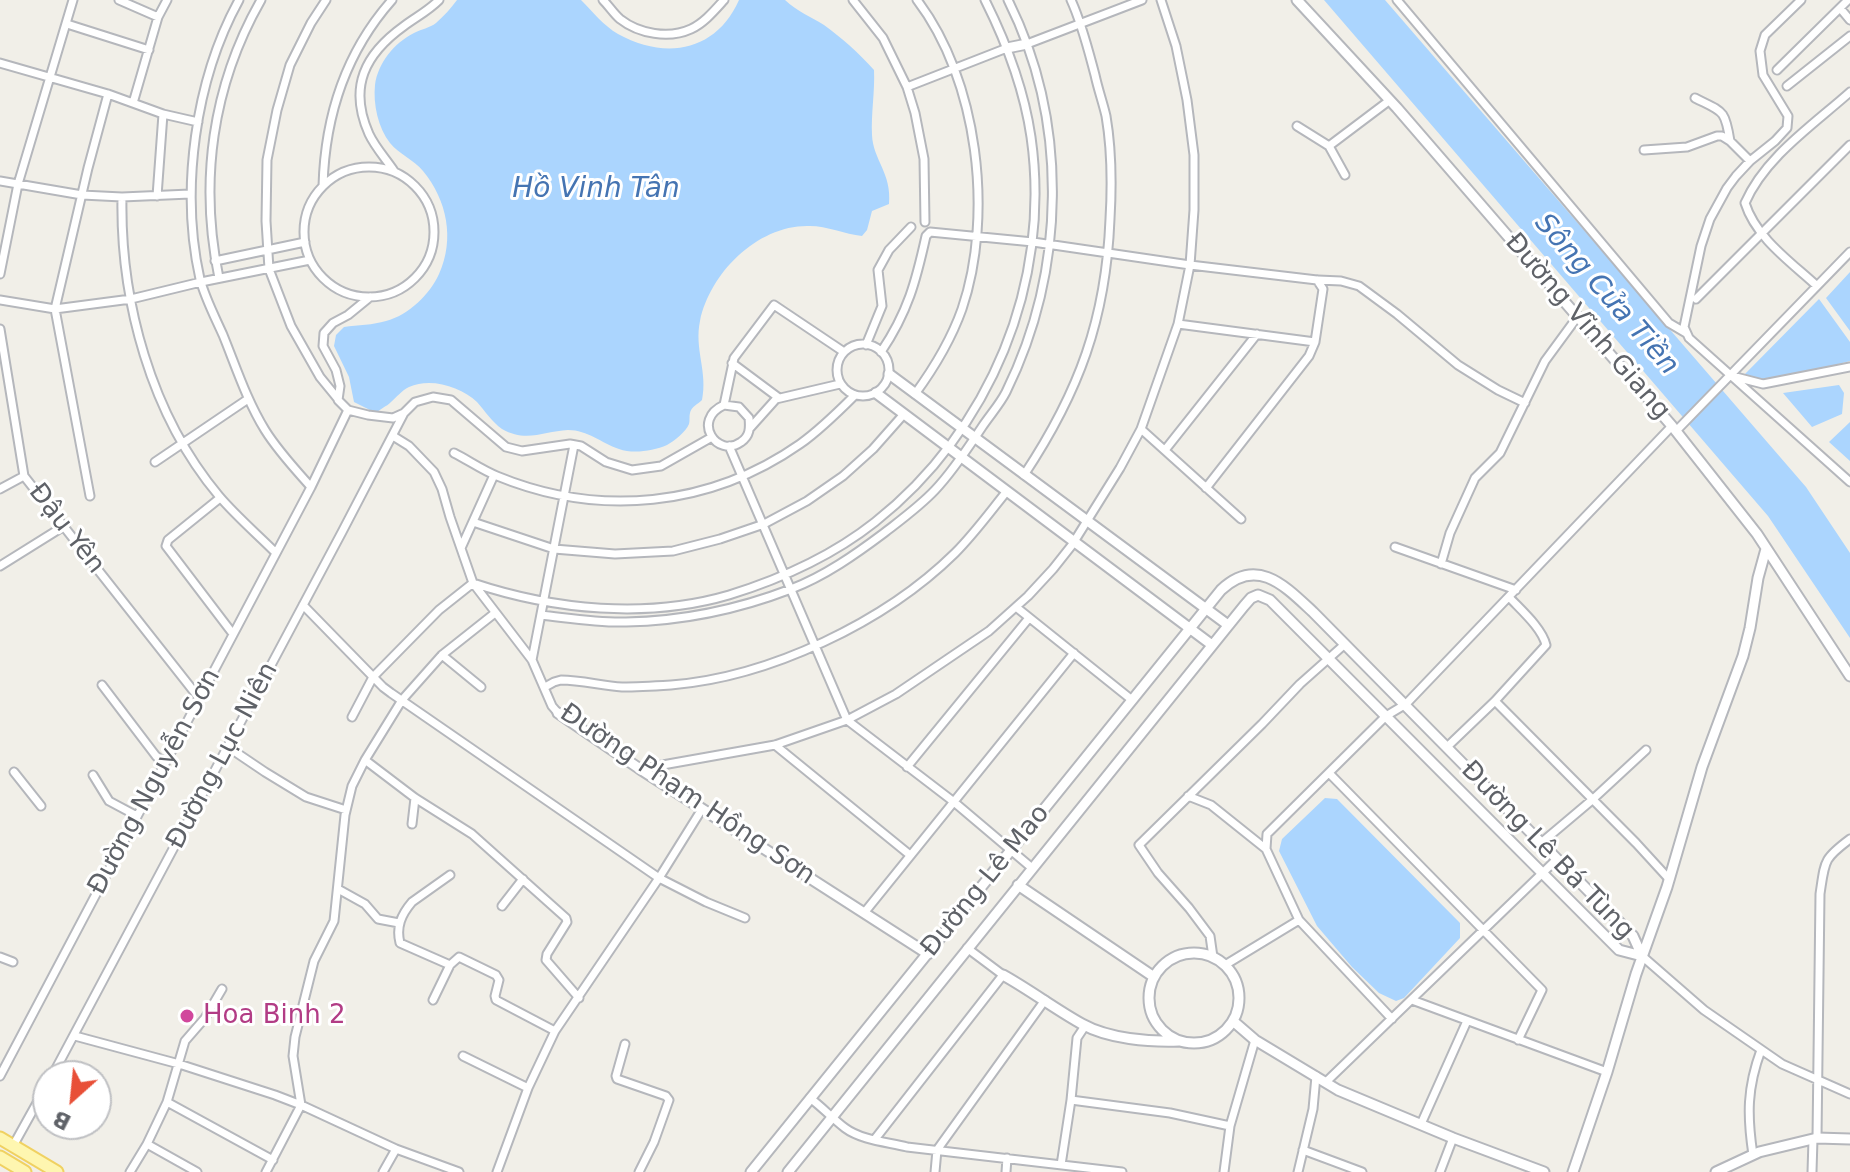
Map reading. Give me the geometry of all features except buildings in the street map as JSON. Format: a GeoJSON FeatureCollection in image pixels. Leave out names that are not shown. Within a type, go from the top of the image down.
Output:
{"type":"FeatureCollection","features":[{"type":"Feature","properties":{"kind":"main road"},"geometry":{"type":"LineString","coordinates":[[0,1138],[57,1172]]}},
{"type":"Feature","properties":{"kind":"main road"},"geometry":{"type":"LineString","coordinates":[[13,1146],[2,1159],[25,1172]]}},
{"type":"Feature","properties":{"kind":"street"},"geometry":{"type":"LineString","coordinates":[[0,274],[18,184],[73,0]]}},
{"type":"Feature","properties":{"kind":"street"},"geometry":{"type":"LineString","coordinates":[[119,0],[158,17]]}},
{"type":"Feature","properties":{"kind":"street"},"geometry":{"type":"LineString","coordinates":[[133,103],[158,17],[167,0]]}},
{"type":"Feature","properties":{"kind":"street"},"geometry":{"type":"LineString","coordinates":[[239,0],[211,67],[198,122],[190,194],[195,249],[201,282],[248,399],[265,430],[311,487]]}},
{"type":"Feature","properties":{"kind":"street"},"geometry":{"type":"LineString","coordinates":[[219,278],[210,206],[210,161],[220,102],[234,59],[261,0]]}},
{"type":"Feature","properties":{"kind":"street"},"geometry":{"type":"LineString","coordinates":[[326,0],[290,65],[277,110],[267,160],[266,221],[269,269],[291,326],[320,377],[338,400],[348,410],[393,418],[404,413],[415,402],[433,397],[451,400],[506,447],[522,451],[581,446],[606,462],[632,470],[661,466],[712,437]]}},
{"type":"Feature","properties":{"kind":"street"},"geometry":{"type":"LineString","coordinates":[[323,186],[324,154],[334,102],[365,35],[392,0]]}},
{"type":"Feature","properties":{"kind":"street"},"geometry":{"type":"LineString","coordinates":[[395,173],[370,137],[361,110],[361,84],[368,61],[383,43],[439,0]]}},
{"type":"Feature","properties":{"kind":"street"},"geometry":{"type":"LineString","coordinates":[[603,0],[620,19],[642,31],[668,35],[690,29],[705,20],[724,0]]}},
{"type":"Feature","properties":{"kind":"street"},"geometry":{"type":"LineString","coordinates":[[853,0],[883,38],[907,87],[924,159],[925,222]]}},
{"type":"Feature","properties":{"kind":"street"},"geometry":{"type":"LineString","coordinates":[[915,394],[941,356],[961,310],[977,237],[977,162],[960,80],[928,14],[917,0]]}},
{"type":"Feature","properties":{"kind":"street"},"geometry":{"type":"LineString","coordinates":[[352,717],[373,677],[439,610],[473,583],[544,602],[605,609],[667,607],[727,595],[785,575],[831,552],[874,523],[912,490],[963,429],[1001,361],[1026,283],[1033,242],[1035,190],[1031,137],[1020,85],[985,0]]}},
{"type":"Feature","properties":{"kind":"street"},"geometry":{"type":"LineString","coordinates":[[541,615],[624,622],[690,617],[791,589],[859,552],[907,516],[936,489],[961,457],[1005,394],[1034,323],[1050,245],[1053,194],[1051,143],[1042,93],[1027,44],[1008,0]]}},
{"type":"Feature","properties":{"kind":"street"},"geometry":{"type":"LineString","coordinates":[[1024,475],[1059,419],[1087,355],[1102,299],[1109,254],[1113,178],[1106,116],[1082,23],[1071,0]]}},
{"type":"Feature","properties":{"kind":"street"},"geometry":{"type":"LineString","coordinates":[[907,87],[1142,0]]}},
{"type":"Feature","properties":{"kind":"street"},"geometry":{"type":"LineString","coordinates":[[640,769],[775,745],[847,720],[896,694],[989,631],[1053,569],[1074,541],[1141,429],[1178,324],[1190,265],[1194,155],[1176,46],[1161,0]]}},
{"type":"Feature","properties":{"kind":"street","name":"Đường Vĩnh Giang"},"geometry":{"type":"LineString","coordinates":[[1297,0],[1390,100],[1674,428],[1745,517],[1850,676]]}},
{"type":"Feature","properties":{"kind":"street"},"geometry":{"type":"LineString","coordinates":[[1397,0],[1672,326],[1686,333]]}},
{"type":"Feature","properties":{"kind":"street"},"geometry":{"type":"LineString","coordinates":[[1801,0],[1765,35],[1760,51],[1763,75],[1788,116],[1787,128],[1750,161],[1727,188],[1710,219],[1688,307],[1686,333],[1727,379],[1850,482]]}},
{"type":"Feature","properties":{"kind":"street"},"geometry":{"type":"LineString","coordinates":[[1777,70],[1848,0]]}},
{"type":"Feature","properties":{"kind":"street"},"geometry":{"type":"LineString","coordinates":[[1840,8],[1850,20]]}},
{"type":"Feature","properties":{"kind":"street"},"geometry":{"type":"LineString","coordinates":[[67,24],[149,50]]}},
{"type":"Feature","properties":{"kind":"street"},"geometry":{"type":"LineString","coordinates":[[1787,86],[1850,36]]}},
{"type":"Feature","properties":{"kind":"street"},"geometry":{"type":"LineString","coordinates":[[0,63],[198,122]]}},
{"type":"Feature","properties":{"kind":"street"},"geometry":{"type":"LineString","coordinates":[[1817,286],[1761,233],[1749,217],[1745,203],[1751,188],[1781,153],[1850,92]]}},
{"type":"Feature","properties":{"kind":"street"},"geometry":{"type":"LineString","coordinates":[[90,496],[55,309],[108,94]]}},
{"type":"Feature","properties":{"kind":"street"},"geometry":{"type":"LineString","coordinates":[[204,98],[220,102]]}},
{"type":"Feature","properties":{"kind":"street"},"geometry":{"type":"LineString","coordinates":[[1695,98],[1725,115],[1730,141]]}},
{"type":"Feature","properties":{"kind":"street"},"geometry":{"type":"LineString","coordinates":[[1329,146],[1390,100]]}},
{"type":"Feature","properties":{"kind":"street"},"geometry":{"type":"LineString","coordinates":[[157,196],[163,114]]}},
{"type":"Feature","properties":{"kind":"street"},"geometry":{"type":"LineString","coordinates":[[1297,126],[1329,146],[1345,175]]}},
{"type":"Feature","properties":{"kind":"street"},"geometry":{"type":"LineString","coordinates":[[1644,150],[1687,147],[1719,136],[1730,141],[1750,161]]}},
{"type":"Feature","properties":{"kind":"street"},"geometry":{"type":"LineString","coordinates":[[1696,299],[1850,145]]}},
{"type":"Feature","properties":{"kind":"street"},"geometry":{"type":"LineString","coordinates":[[358,168],[377,168],[395,173],[411,182],[428,204],[433,222],[432,250],[413,281],[389,294],[370,297],[352,295],[320,275],[310,260],[305,242],[306,215],[313,198],[323,186],[341,173],[358,168]]}},
{"type":"Feature","properties":{"kind":"street"},"geometry":{"type":"LineString","coordinates":[[0,181],[82,195],[190,194]]}},
{"type":"Feature","properties":{"kind":"street"},"geometry":{"type":"LineString","coordinates":[[122,197],[121,233],[131,299],[154,381],[167,412],[197,466],[220,498],[276,553]]}},
{"type":"Feature","properties":{"kind":"street"},"geometry":{"type":"LineString","coordinates":[[866,345],[882,306],[878,270],[889,250],[911,227]]}},
{"type":"Feature","properties":{"kind":"street"},"geometry":{"type":"LineString","coordinates":[[881,352],[907,306],[927,234],[932,232],[1033,242],[1190,265],[1341,281],[1359,286],[1458,365],[1525,403]]}},
{"type":"Feature","properties":{"kind":"street"},"geometry":{"type":"LineString","coordinates":[[215,261],[305,242]]}},
{"type":"Feature","properties":{"kind":"street"},"geometry":{"type":"LineString","coordinates":[[1266,849],[1267,834],[1386,716],[1406,704],[1850,252]]}},
{"type":"Feature","properties":{"kind":"street"},"geometry":{"type":"LineString","coordinates":[[0,300],[55,309],[131,299],[310,260]]}},
{"type":"Feature","properties":{"kind":"street"},"geometry":{"type":"LineString","coordinates":[[1206,488],[1305,362],[1315,342],[1323,289],[1317,280]]}},
{"type":"Feature","properties":{"kind":"street"},"geometry":{"type":"LineString","coordinates":[[338,400],[340,386],[336,370],[323,346],[324,333],[370,297]]}},
{"type":"Feature","properties":{"kind":"street"},"geometry":{"type":"LineString","coordinates":[[724,405],[732,363],[774,305],[844,352]]}},
{"type":"Feature","properties":{"kind":"street"},"geometry":{"type":"LineString","coordinates":[[1441,564],[1450,533],[1475,478],[1500,453],[1545,361],[1578,316]]}},
{"type":"Feature","properties":{"kind":"street"},"geometry":{"type":"LineString","coordinates":[[1178,324],[1315,342]]}},
{"type":"Feature","properties":{"kind":"street","name":"Đậu Yên"},"geometry":{"type":"LineString","coordinates":[[0,329],[24,476],[199,698]]}},
{"type":"Feature","properties":{"kind":"street"},"geometry":{"type":"LineString","coordinates":[[1165,450],[1257,334]]}},
{"type":"Feature","properties":{"kind":"street"},"geometry":{"type":"LineString","coordinates":[[866,345],[881,352],[886,358],[889,374],[876,393],[855,395],[845,390],[840,384],[837,368],[844,352],[866,345]]}},
{"type":"Feature","properties":{"kind":"street"},"geometry":{"type":"LineString","coordinates":[[732,363],[779,398]]}},
{"type":"Feature","properties":{"kind":"street"},"geometry":{"type":"LineString","coordinates":[[1727,379],[1763,384],[1850,367]]}},
{"type":"Feature","properties":{"kind":"street"},"geometry":{"type":"LineString","coordinates":[[889,374],[1228,625]]}},
{"type":"Feature","properties":{"kind":"street"},"geometry":{"type":"LineString","coordinates":[[750,428],[749,418],[734,405],[724,405],[710,418],[712,437],[719,444],[729,446],[743,441],[750,428],[779,398],[840,384]]}},
{"type":"Feature","properties":{"kind":"street"},"geometry":{"type":"LineString","coordinates":[[876,393],[1212,645]]}},
{"type":"Feature","properties":{"kind":"street"},"geometry":{"type":"LineString","coordinates":[[454,453],[494,475],[564,496],[632,501],[669,498],[705,491],[776,459],[802,443],[855,395]]}},
{"type":"Feature","properties":{"kind":"street"},"geometry":{"type":"LineString","coordinates":[[155,462],[248,399]]}},
{"type":"Feature","properties":{"kind":"street","name":"Đường Nguyễn Sơn"},"geometry":{"type":"LineString","coordinates":[[0,1076],[311,487],[348,410]]}},
{"type":"Feature","properties":{"kind":"street","name":"Đường Lục Niên"},"geometry":{"type":"LineString","coordinates":[[61,1060],[404,413]]}},
{"type":"Feature","properties":{"kind":"street"},"geometry":{"type":"LineString","coordinates":[[473,522],[554,549],[615,554],[673,551],[764,524],[807,501],[843,476],[873,449],[904,414]]}},
{"type":"Feature","properties":{"kind":"street"},"geometry":{"type":"LineString","coordinates":[[1141,429],[1241,519]]}},
{"type":"Feature","properties":{"kind":"street","name":"Đường Phạm Hồng Sơn"},"geometry":{"type":"LineString","coordinates":[[393,436],[409,446],[434,472],[473,583],[532,660],[558,713],[928,954]]}},
{"type":"Feature","properties":{"kind":"street"},"geometry":{"type":"LineString","coordinates":[[532,660],[574,445]]}},
{"type":"Feature","properties":{"kind":"street"},"geometry":{"type":"LineString","coordinates":[[729,446],[847,720],[954,802],[1032,868]]}},
{"type":"Feature","properties":{"kind":"street"},"geometry":{"type":"LineString","coordinates":[[461,548],[494,475]]}},
{"type":"Feature","properties":{"kind":"street"},"geometry":{"type":"LineString","coordinates":[[0,489],[24,476]]}},
{"type":"Feature","properties":{"kind":"street"},"geometry":{"type":"LineString","coordinates":[[545,687],[561,680],[621,687],[673,685],[766,665],[816,646],[858,625],[924,579],[955,553],[1007,491]]}},
{"type":"Feature","properties":{"kind":"street"},"geometry":{"type":"LineString","coordinates":[[220,498],[168,540],[166,546],[233,634]]}},
{"type":"Feature","properties":{"kind":"street"},"geometry":{"type":"LineString","coordinates":[[0,566],[64,526]]}},
{"type":"Feature","properties":{"kind":"street"},"geometry":{"type":"LineString","coordinates":[[1395,547],[1516,590]]}},
{"type":"Feature","properties":{"kind":"street"},"geometry":{"type":"LineString","coordinates":[[1573,1172],[1669,879],[1702,767],[1743,656],[1766,549]]}},
{"type":"Feature","properties":{"kind":"street","name":"Đường Lê Bá Tùng"},"geometry":{"type":"LineString","coordinates":[[1221,590],[1234,579],[1247,575],[1269,578],[1285,586],[1406,704],[1633,936],[1642,956]]}},
{"type":"Feature","properties":{"kind":"street","name":"Đường Lê Mao"},"geometry":{"type":"LineString","coordinates":[[751,1172],[1221,590]]}},
{"type":"Feature","properties":{"kind":"street","name":"Đường Lê Mao"},"geometry":{"type":"LineString","coordinates":[[788,1172],[1244,606],[1258,595],[1270,600]]}},
{"type":"Feature","properties":{"kind":"street"},"geometry":{"type":"LineString","coordinates":[[1447,747],[1495,701],[1546,643],[1509,597]]}},
{"type":"Feature","properties":{"kind":"street","name":"Đường Lê Bá Tùng"},"geometry":{"type":"LineString","coordinates":[[1270,600],[1619,950],[1642,956]]}},
{"type":"Feature","properties":{"kind":"street"},"geometry":{"type":"LineString","coordinates":[[303,605],[383,687],[659,878],[745,918]]}},
{"type":"Feature","properties":{"kind":"street"},"geometry":{"type":"LineString","coordinates":[[1016,607],[1132,700]]}},
{"type":"Feature","properties":{"kind":"street"},"geometry":{"type":"LineString","coordinates":[[266,1172],[301,1105],[293,1056],[295,1037],[314,961],[334,921],[346,810],[352,786],[402,700],[442,655],[495,613]]}},
{"type":"Feature","properties":{"kind":"street"},"geometry":{"type":"LineString","coordinates":[[907,767],[1029,618]]}},
{"type":"Feature","properties":{"kind":"street"},"geometry":{"type":"LineString","coordinates":[[1213,957],[1210,936],[1139,845],[1300,684],[1345,644]]}},
{"type":"Feature","properties":{"kind":"street"},"geometry":{"type":"LineString","coordinates":[[864,913],[1074,653]]}},
{"type":"Feature","properties":{"kind":"street"},"geometry":{"type":"LineString","coordinates":[[442,655],[481,687]]}},
{"type":"Feature","properties":{"kind":"street"},"geometry":{"type":"LineString","coordinates":[[102,685],[156,756],[166,761]]}},
{"type":"Feature","properties":{"kind":"street"},"geometry":{"type":"LineString","coordinates":[[1495,701],[1669,879]]}},
{"type":"Feature","properties":{"kind":"street"},"geometry":{"type":"LineString","coordinates":[[775,745],[910,855]]}},
{"type":"Feature","properties":{"kind":"street"},"geometry":{"type":"LineString","coordinates":[[228,747],[306,797],[346,810]]}},
{"type":"Feature","properties":{"kind":"street"},"geometry":{"type":"LineString","coordinates":[[1541,843],[1646,750]]}},
{"type":"Feature","properties":{"kind":"street"},"geometry":{"type":"LineString","coordinates":[[365,760],[415,798],[472,834],[568,920],[546,960],[579,998]]}},
{"type":"Feature","properties":{"kind":"street"},"geometry":{"type":"LineString","coordinates":[[14,772],[41,806]]}},
{"type":"Feature","properties":{"kind":"street"},"geometry":{"type":"LineString","coordinates":[[1329,773],[1542,990],[1518,1040]]}},
{"type":"Feature","properties":{"kind":"street"},"geometry":{"type":"LineString","coordinates":[[93,775],[109,801],[137,816]]}},
{"type":"Feature","properties":{"kind":"street"},"geometry":{"type":"LineString","coordinates":[[1188,796],[1211,805],[1266,849],[1299,920],[1392,1019]]}},
{"type":"Feature","properties":{"kind":"street"},"geometry":{"type":"LineString","coordinates":[[412,824],[415,798]]}},
{"type":"Feature","properties":{"kind":"street"},"geometry":{"type":"LineString","coordinates":[[497,1172],[528,1088],[555,1031],[702,809]]}},
{"type":"Feature","properties":{"kind":"street"},"geometry":{"type":"LineString","coordinates":[[1812,1172],[1818,1082],[1820,894],[1828,857],[1850,839]]}},
{"type":"Feature","properties":{"kind":"street"},"geometry":{"type":"LineString","coordinates":[[1326,1082],[1557,859]]}},
{"type":"Feature","properties":{"kind":"street"},"geometry":{"type":"LineString","coordinates":[[450,875],[412,902],[399,923],[400,943],[450,965]]}},
{"type":"Feature","properties":{"kind":"street"},"geometry":{"type":"LineString","coordinates":[[502,906],[523,879]]}},
{"type":"Feature","properties":{"kind":"street"},"geometry":{"type":"LineString","coordinates":[[1018,885],[1154,977]]}},
{"type":"Feature","properties":{"kind":"street"},"geometry":{"type":"LineString","coordinates":[[338,889],[365,904],[378,919],[399,923]]}},
{"type":"Feature","properties":{"kind":"street"},"geometry":{"type":"LineString","coordinates":[[1225,965],[1299,920]]}},
{"type":"Feature","properties":{"kind":"street"},"geometry":{"type":"LineString","coordinates":[[967,948],[1003,975],[1085,1026],[1118,1036],[1157,1042],[1197,1043],[1211,1040],[1233,1021],[1239,992],[1225,965],[1213,957],[1198,953],[1182,954],[1168,960],[1157,971],[1151,984],[1149,1000],[1152,1014],[1170,1036],[1183,1041]]}},
{"type":"Feature","properties":{"kind":"street"},"geometry":{"type":"LineString","coordinates":[[1642,956],[1704,1010],[1782,1064],[1850,1094]]}},
{"type":"Feature","properties":{"kind":"street"},"geometry":{"type":"LineString","coordinates":[[0,957],[13,962]]}},
{"type":"Feature","properties":{"kind":"street"},"geometry":{"type":"LineString","coordinates":[[433,1000],[450,965],[459,957],[496,975],[499,980],[496,1000],[555,1031]]}},
{"type":"Feature","properties":{"kind":"street"},"geometry":{"type":"LineString","coordinates":[[875,1139],[1003,975]]}},
{"type":"Feature","properties":{"kind":"street"},"geometry":{"type":"LineString","coordinates":[[130,1172],[167,1102],[185,1041],[205,1018],[222,989]]}},
{"type":"Feature","properties":{"kind":"street"},"geometry":{"type":"LineString","coordinates":[[935,1172],[937,1150],[1045,1000]]}},
{"type":"Feature","properties":{"kind":"street"},"geometry":{"type":"LineString","coordinates":[[1412,1000],[1607,1072]]}},
{"type":"Feature","properties":{"kind":"street"},"geometry":{"type":"LineString","coordinates":[[1233,1021],[1255,1040],[1338,1090],[1544,1172]]}},
{"type":"Feature","properties":{"kind":"street"},"geometry":{"type":"LineString","coordinates":[[1421,1124],[1467,1021]]}},
{"type":"Feature","properties":{"kind":"street"},"geometry":{"type":"LineString","coordinates":[[1061,1165],[1077,1038],[1085,1026]]}},
{"type":"Feature","properties":{"kind":"street"},"geometry":{"type":"LineString","coordinates":[[75,1036],[179,1064],[301,1105],[396,1149],[458,1172]]}},
{"type":"Feature","properties":{"kind":"street"},"geometry":{"type":"LineString","coordinates":[[1224,1172],[1230,1126],[1255,1040]]}},
{"type":"Feature","properties":{"kind":"street"},"geometry":{"type":"LineString","coordinates":[[625,1044],[617,1079],[666,1096],[669,1100],[639,1172]]}},
{"type":"Feature","properties":{"kind":"street"},"geometry":{"type":"LineString","coordinates":[[1753,1155],[1748,1109],[1752,1077],[1761,1050]]}},
{"type":"Feature","properties":{"kind":"street"},"geometry":{"type":"LineString","coordinates":[[463,1056],[528,1088]]}},
{"type":"Feature","properties":{"kind":"street"},"geometry":{"type":"LineString","coordinates":[[1298,1172],[1313,1109],[1316,1076]]}},
{"type":"Feature","properties":{"kind":"street"},"geometry":{"type":"LineString","coordinates":[[810,1098],[855,1134],[907,1147],[1122,1172]]}},
{"type":"Feature","properties":{"kind":"street"},"geometry":{"type":"LineString","coordinates":[[1071,1100],[1170,1113],[1230,1126]]}},
{"type":"Feature","properties":{"kind":"street"},"geometry":{"type":"LineString","coordinates":[[167,1102],[273,1160]]}},
{"type":"Feature","properties":{"kind":"street"},"geometry":{"type":"LineString","coordinates":[[13,1146],[32,1112]]}},
{"type":"Feature","properties":{"kind":"street"},"geometry":{"type":"LineString","coordinates":[[1440,1172],[1453,1138]]}},
{"type":"Feature","properties":{"kind":"street"},"geometry":{"type":"LineString","coordinates":[[1716,1172],[1734,1168],[1759,1152],[1815,1138],[1850,1139]]}},
{"type":"Feature","properties":{"kind":"street"},"geometry":{"type":"LineString","coordinates":[[147,1144],[197,1172]]}},
{"type":"Feature","properties":{"kind":"street"},"geometry":{"type":"LineString","coordinates":[[383,1172],[396,1149]]}},
{"type":"Feature","properties":{"kind":"street"},"geometry":{"type":"LineString","coordinates":[[1303,1150],[1362,1172]]}},
{"type":"Feature","properties":{"kind":"street"},"geometry":{"type":"LineString","coordinates":[[1006,1172],[1007,1158]]}},
{"type":"Feature","properties":{"kind":"water","name":"Hồ Vinh Tân"},"geometry":{"type":"Polygon","coordinates":[[[457,0],[581,0],[618,34],[654,47],[671,48],[688,46],[717,31],[739,0],[785,0],[837,35],[874,70],[873,144],[888,184],[889,204],[872,211],[867,230],[862,236],[814,226],[788,228],[754,243],[725,270],[705,303],[700,321],[702,400],[693,407],[685,430],[667,445],[630,451],[575,431],[527,436],[511,433],[498,426],[470,397],[436,383],[409,387],[376,413],[354,402],[349,377],[334,346],[336,335],[344,327],[386,321],[411,309],[435,282],[447,247],[446,220],[438,194],[419,167],[394,147],[382,130],[375,100],[377,77],[383,62],[394,48],[407,37],[436,23],[457,0]]]}},
{"type":"Feature","properties":{"kind":"water","name":"Sông Cửa Tiền"},"geometry":{"type":"Polygon","coordinates":[[[1324,0],[1385,0],[1806,487],[1850,553],[1850,638],[1768,516],[1324,0]]]}},
{"type":"Feature","properties":{"kind":"water"},"geometry":{"type":"Polygon","coordinates":[[[1850,272],[1850,331],[1826,298],[1850,272]]]}},
{"type":"Feature","properties":{"kind":"water"},"geometry":{"type":"Polygon","coordinates":[[[1819,299],[1850,342],[1850,361],[1793,376],[1763,380],[1744,375],[1819,299]]]}},
{"type":"Feature","properties":{"kind":"water"},"geometry":{"type":"Polygon","coordinates":[[[1839,385],[1844,393],[1842,414],[1812,427],[1783,393],[1839,385]]]}},
{"type":"Feature","properties":{"kind":"water"},"geometry":{"type":"Polygon","coordinates":[[[1850,422],[1850,461],[1829,442],[1850,422]]]}},
{"type":"Feature","properties":{"kind":"water"},"geometry":{"type":"Polygon","coordinates":[[[1325,798],[1337,799],[1460,923],[1460,938],[1404,998],[1396,1001],[1379,993],[1317,926],[1279,851],[1282,839],[1325,798]]]}},
{"type":"Feature","properties":{"kind":"place","name":"Hoa Binh 2"},"geometry":{"type":"Point","coordinates":[187,1016]}}]}
